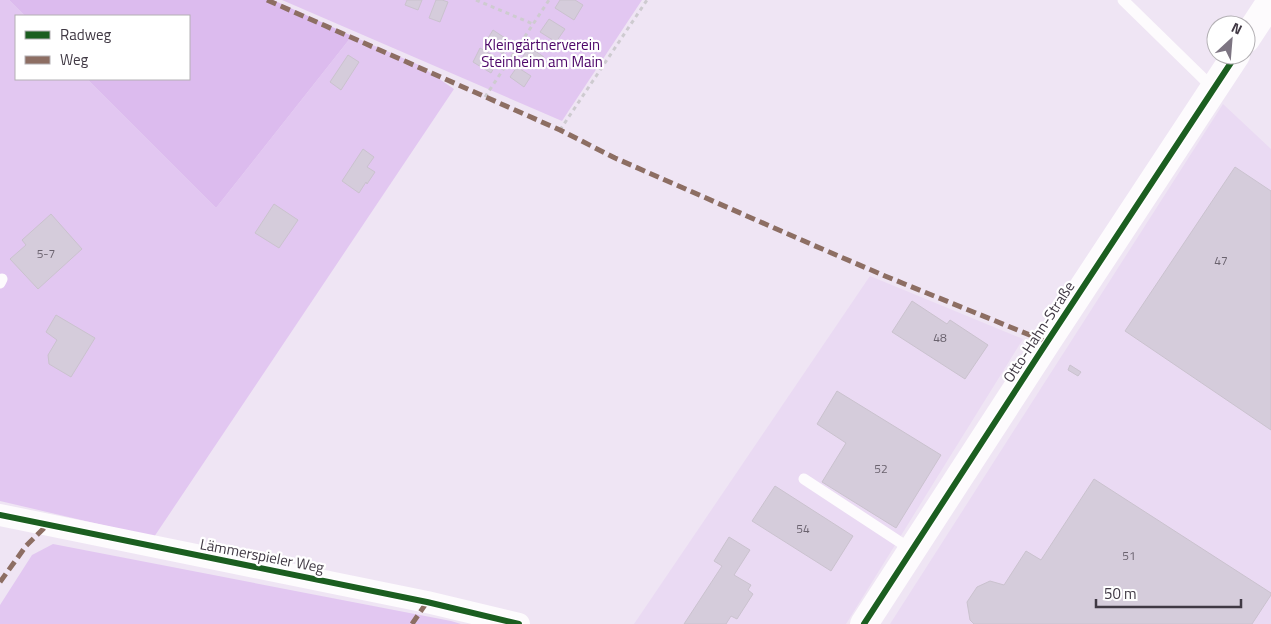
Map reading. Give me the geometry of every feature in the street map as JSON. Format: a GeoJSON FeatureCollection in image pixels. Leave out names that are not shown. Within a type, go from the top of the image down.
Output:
{"type":"FeatureCollection","features":[{"type":"Feature","properties":{"kind":"street"},"geometry":{"type":"LineString","coordinates":[[1256,24],[1271,1]]}},
{"type":"Feature","properties":{"kind":"street","name":"Otto-Hahn-Straße"},"geometry":{"type":"LineString","coordinates":[[864,624],[1230,65]]}},
{"type":"Feature","properties":{"kind":"street","name":"Lämmerspieler Weg"},"geometry":{"type":"LineString","coordinates":[[0,515],[427,602],[519,624]]}},
{"type":"Feature","properties":{"kind":"lane"},"geometry":{"type":"LineString","coordinates":[[1123,0],[1214,89]]}},
{"type":"Feature","properties":{"kind":"lane"},"geometry":{"type":"LineString","coordinates":[[804,479],[912,550]]}},
{"type":"Feature","properties":{"kind":"path"},"geometry":{"type":"LineString","coordinates":[[476,0],[533,24]]}},
{"type":"Feature","properties":{"kind":"path"},"geometry":{"type":"LineString","coordinates":[[485,97],[549,0]]}},
{"type":"Feature","properties":{"kind":"path"},"geometry":{"type":"LineString","coordinates":[[560,130],[647,0]]}},
{"type":"Feature","properties":{"kind":"shaded area"},"geometry":{"type":"Polygon","coordinates":[[[9,0],[273,0],[352,36],[216,208],[88,80],[190,80],[190,15],[24,15],[9,0]]]}},
{"type":"Feature","properties":{"kind":"shaded area"},"geometry":{"type":"Polygon","coordinates":[[[1223,104],[1271,149],[1271,624],[890,624],[1223,104]]]}},
{"type":"Feature","properties":{"kind":"shaded area"},"geometry":{"type":"Polygon","coordinates":[[[870,276],[1023,339],[846,624],[634,624],[870,276]]]}},
{"type":"Feature","properties":{"kind":"green space"},"geometry":{"type":"Polygon","coordinates":[[[0,0],[9,0],[24,15],[15,15],[15,80],[88,80],[216,208],[352,36],[419,65],[454,89],[154,537],[0,501],[0,0]]]}},
{"type":"Feature","properties":{"kind":"green space","name":"Kleingärtnerverein Steinheim am Main"},"geometry":{"type":"Polygon","coordinates":[[[282,0],[642,0],[562,121],[282,0]]]}},
{"type":"Feature","properties":{"kind":"green space"},"geometry":{"type":"Polygon","coordinates":[[[53,544],[461,624],[0,624],[0,605],[32,555],[53,544]]]}},
{"type":"Feature","properties":{"kind":"building"},"geometry":{"type":"Polygon","coordinates":[[[407,0],[422,0],[418,10],[405,5],[407,0]]]}},
{"type":"Feature","properties":{"kind":"building"},"geometry":{"type":"Polygon","coordinates":[[[436,0],[448,2],[440,22],[429,18],[436,0]]]}},
{"type":"Feature","properties":{"kind":"building"},"geometry":{"type":"Polygon","coordinates":[[[560,0],[575,0],[583,5],[574,20],[555,8],[560,0]]]}},
{"type":"Feature","properties":{"kind":"building"},"geometry":{"type":"Polygon","coordinates":[[[549,19],[565,29],[556,42],[540,32],[549,19]]]}},
{"type":"Feature","properties":{"kind":"building"},"geometry":{"type":"Polygon","coordinates":[[[493,30],[511,42],[503,54],[485,43],[493,30]]]}},
{"type":"Feature","properties":{"kind":"building"},"geometry":{"type":"Polygon","coordinates":[[[529,47],[544,57],[537,68],[522,58],[529,47]]]}},
{"type":"Feature","properties":{"kind":"building"},"geometry":{"type":"Polygon","coordinates":[[[480,48],[499,59],[491,73],[473,62],[480,48]]]}},
{"type":"Feature","properties":{"kind":"building"},"geometry":{"type":"Polygon","coordinates":[[[348,55],[359,62],[341,90],[330,82],[348,55]]]}},
{"type":"Feature","properties":{"kind":"building"},"geometry":{"type":"Polygon","coordinates":[[[517,67],[531,76],[524,87],[510,77],[517,67]]]}},
{"type":"Feature","properties":{"kind":"building"},"geometry":{"type":"Polygon","coordinates":[[[363,149],[374,157],[367,167],[375,172],[359,193],[342,181],[363,149]]]}},
{"type":"Feature","properties":{"kind":"building"},"geometry":{"type":"Polygon","coordinates":[[[1235,167],[1271,191],[1271,430],[1125,331],[1235,167]]]}},
{"type":"Feature","properties":{"kind":"building"},"geometry":{"type":"Polygon","coordinates":[[[274,204],[298,220],[279,248],[255,233],[274,204]]]}},
{"type":"Feature","properties":{"kind":"building"},"geometry":{"type":"Polygon","coordinates":[[[51,214],[82,249],[38,289],[10,259],[26,245],[22,240],[51,214]]]}},
{"type":"Feature","properties":{"kind":"building"},"geometry":{"type":"Polygon","coordinates":[[[912,301],[947,324],[950,320],[988,345],[965,379],[892,332],[912,301]]]}},
{"type":"Feature","properties":{"kind":"building"},"geometry":{"type":"Polygon","coordinates":[[[56,315],[95,338],[71,377],[49,364],[48,355],[57,340],[46,332],[56,315]]]}},
{"type":"Feature","properties":{"kind":"building"},"geometry":{"type":"Polygon","coordinates":[[[1070,365],[1081,372],[1078,376],[1068,370],[1070,365]]]}},
{"type":"Feature","properties":{"kind":"building"},"geometry":{"type":"Polygon","coordinates":[[[837,391],[941,455],[896,528],[822,482],[846,443],[817,424],[837,391]]]}},
{"type":"Feature","properties":{"kind":"building"},"geometry":{"type":"Polygon","coordinates":[[[1094,479],[1271,593],[1252,624],[974,624],[970,620],[967,602],[977,587],[990,581],[1004,585],[1026,551],[1041,560],[1094,479]]]}},
{"type":"Feature","properties":{"kind":"building"},"geometry":{"type":"Polygon","coordinates":[[[775,486],[853,536],[831,571],[752,521],[775,486]]]}},
{"type":"Feature","properties":{"kind":"building"},"geometry":{"type":"Polygon","coordinates":[[[729,537],[750,550],[734,575],[751,585],[748,590],[753,594],[737,619],[731,616],[726,624],[684,624],[722,566],[714,561],[729,537]]]}},
{"type":"Feature","properties":{"kind":"marked path"},"geometry":{"type":"LineString","coordinates":[[267,0],[560,130],[615,158],[813,245],[1047,342]]}},
{"type":"Feature","properties":{"kind":"marked path"},"geometry":{"type":"LineString","coordinates":[[0,582],[26,546],[47,525]]}},
{"type":"Feature","properties":{"kind":"marked path"},"geometry":{"type":"LineString","coordinates":[[412,624],[427,602]]}},
{"type":"Feature","properties":{"kind":"cycle path"},"geometry":{"type":"LineString","coordinates":[[864,624],[1229,65]]}},
{"type":"Feature","properties":{"kind":"cycle path"},"geometry":{"type":"LineString","coordinates":[[0,515],[427,602],[519,624]]}}]}
